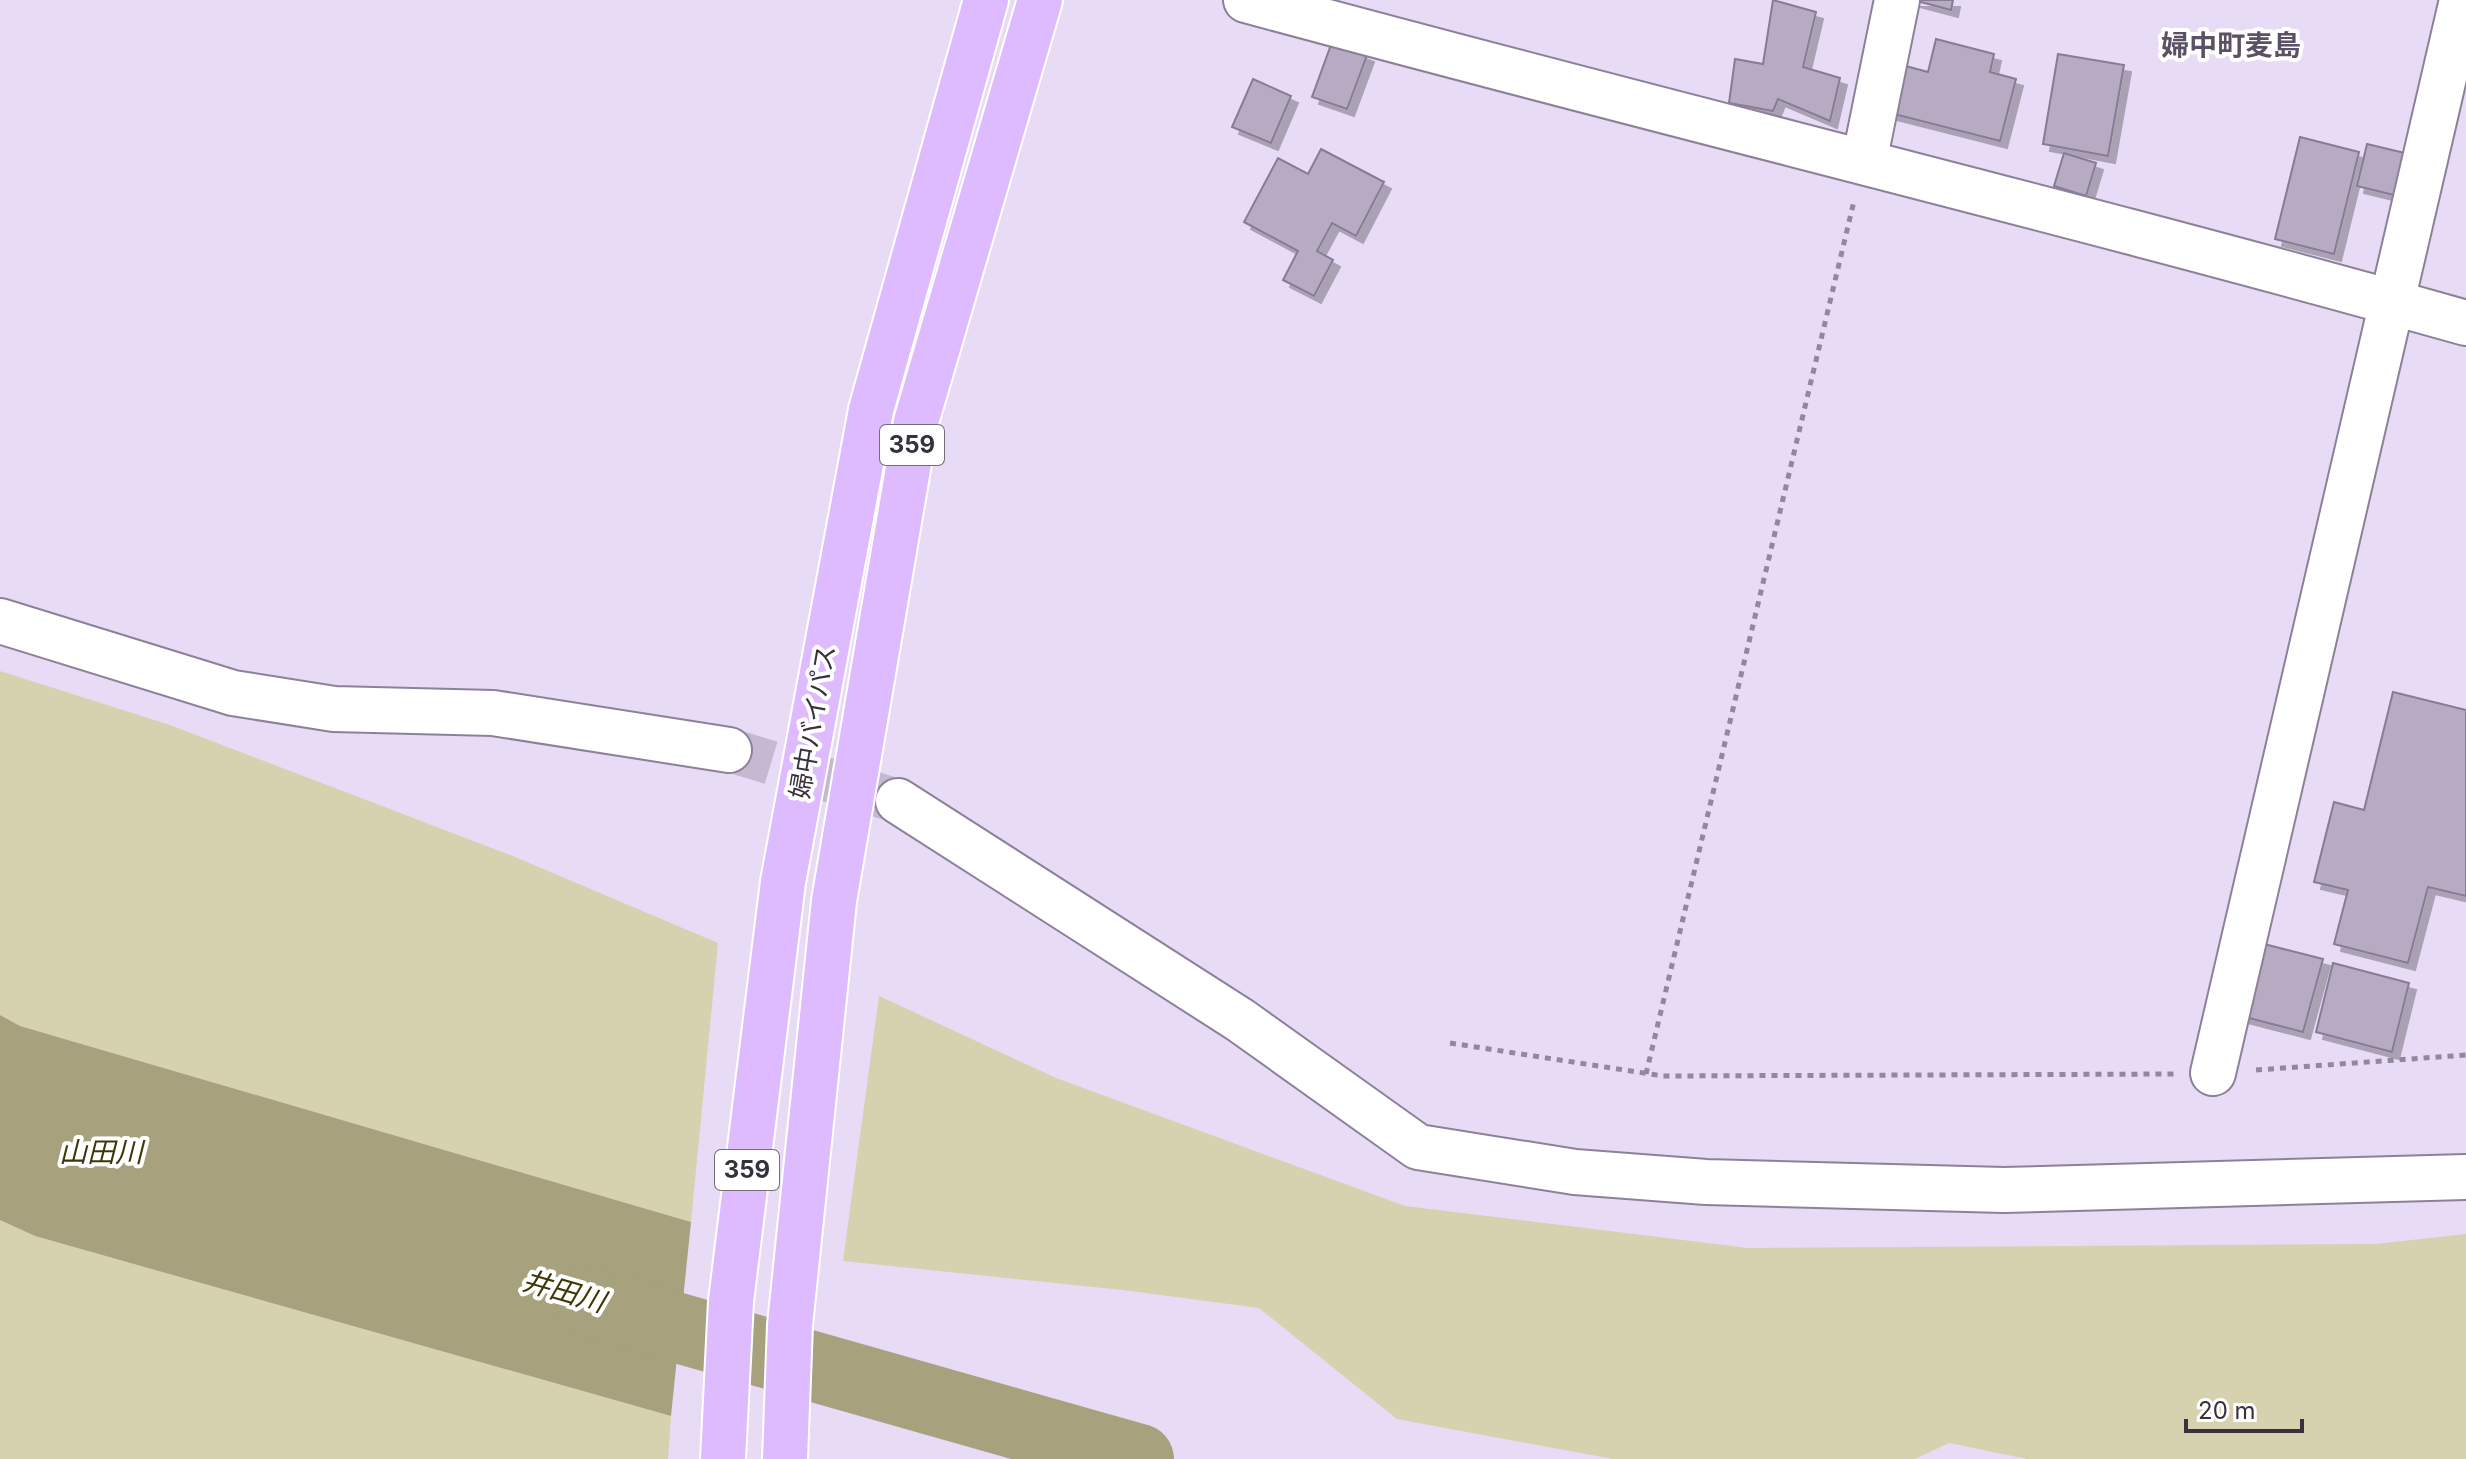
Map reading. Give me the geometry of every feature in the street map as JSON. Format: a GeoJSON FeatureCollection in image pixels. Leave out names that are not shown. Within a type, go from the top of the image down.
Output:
{"type":"FeatureCollection","features":[{"type":"Feature","properties":{"kind":"highway","name":"婦中バイパス"},"geometry":{"type":"LineString","coordinates":[[723,1459],[731,1301],[783,882],[871,410],[986,0]]}},
{"type":"Feature","properties":{"kind":"highway","name":"婦中バイパス"},"geometry":{"type":"LineString","coordinates":[[785,1459],[790,1325],[834,901],[916,422],[1040,0]]}},
{"type":"Feature","properties":{"kind":"street"},"geometry":{"type":"LineString","coordinates":[[1246,0],[2466,323]]}},
{"type":"Feature","properties":{"kind":"street"},"geometry":{"type":"LineString","coordinates":[[1864,162],[1897,0]]}},
{"type":"Feature","properties":{"kind":"street"},"geometry":{"type":"LineString","coordinates":[[2213,1073],[2462,0]]}},
{"type":"Feature","properties":{"kind":"street"},"geometry":{"type":"LineString","coordinates":[[0,621],[233,693],[334,709],[493,713],[729,750]]}},
{"type":"Feature","properties":{"kind":"street"},"geometry":{"type":"LineString","coordinates":[[898,801],[1240,1020],[1418,1147],[1575,1172],[1753,1183],[2004,1190],[2466,1177]]}},
{"type":"Feature","properties":{"kind":"path"},"geometry":{"type":"LineString","coordinates":[[1646,1074],[1864,162]]}},
{"type":"Feature","properties":{"kind":"path"},"geometry":{"type":"LineString","coordinates":[[1450,1043],[1646,1074],[1679,1076],[2213,1073],[2466,1055]]}},
{"type":"Feature","properties":{"kind":"shaded area"},"geometry":{"type":"Polygon","coordinates":[[[0,671],[170,725],[515,857],[718,943],[691,1222],[20,1026],[0,1015],[0,671]]]}},
{"type":"Feature","properties":{"kind":"shaded area"},"geometry":{"type":"Polygon","coordinates":[[[879,996],[1056,1078],[1405,1206],[1748,1248],[2375,1244],[2466,1234],[2466,1459],[2027,1459],[1949,1443],[1915,1459],[1613,1459],[1397,1419],[1259,1308],[1123,1290],[843,1261],[879,996]]]}},
{"type":"Feature","properties":{"kind":"shaded area"},"geometry":{"type":"Polygon","coordinates":[[[0,1220],[35,1236],[671,1416],[668,1459],[0,1459],[0,1220]]]}},
{"type":"Feature","properties":{"kind":"water","name":"山田川"},"geometry":{"type":"Polygon","coordinates":[[[0,1015],[20,1026],[691,1222],[671,1416],[35,1236],[0,1220],[0,1015]]]}},
{"type":"Feature","properties":{"kind":"building"},"geometry":{"type":"Polygon","coordinates":[[[1773,0],[1816,12],[1803,67],[1840,78],[1830,121],[1778,99],[1773,111],[1729,103],[1735,59],[1763,64],[1773,0]]]}},
{"type":"Feature","properties":{"kind":"building"},"geometry":{"type":"Polygon","coordinates":[[[1913,0],[1953,0],[1951,10],[1913,0]]]}},
{"type":"Feature","properties":{"kind":"building"},"geometry":{"type":"Polygon","coordinates":[[[1936,39],[1994,54],[1990,72],[2016,79],[2000,141],[1890,113],[1902,65],[1928,72],[1936,39]]]}},
{"type":"Feature","properties":{"kind":"building"},"geometry":{"type":"Polygon","coordinates":[[[1332,42],[1367,55],[1347,109],[1312,97],[1332,42]]]}},
{"type":"Feature","properties":{"kind":"building"},"geometry":{"type":"Polygon","coordinates":[[[2058,54],[2124,65],[2108,156],[2043,144],[2058,54]]]}},
{"type":"Feature","properties":{"kind":"building"},"geometry":{"type":"Polygon","coordinates":[[[1253,79],[1291,96],[1271,143],[1232,127],[1253,79]]]}},
{"type":"Feature","properties":{"kind":"building"},"geometry":{"type":"Polygon","coordinates":[[[2300,137],[2359,152],[2334,254],[2275,239],[2300,137]]]}},
{"type":"Feature","properties":{"kind":"building"},"geometry":{"type":"Polygon","coordinates":[[[2367,144],[2409,154],[2398,196],[2357,186],[2367,144]]]}},
{"type":"Feature","properties":{"kind":"building"},"geometry":{"type":"Polygon","coordinates":[[[1321,149],[1384,182],[1356,236],[1332,223],[1317,251],[1333,260],[1314,296],[1283,280],[1298,251],[1244,222],[1278,158],[1308,174],[1321,149]]]}},
{"type":"Feature","properties":{"kind":"building"},"geometry":{"type":"Polygon","coordinates":[[[2064,153],[2096,163],[2086,196],[2054,186],[2064,153]]]}},
{"type":"Feature","properties":{"kind":"building"},"geometry":{"type":"Polygon","coordinates":[[[2393,692],[2466,710],[2466,896],[2428,887],[2408,963],[2334,944],[2348,890],[2314,882],[2334,802],[2364,810],[2393,692]]]}},
{"type":"Feature","properties":{"kind":"building"},"geometry":{"type":"Polygon","coordinates":[[[2260,943],[2323,959],[2303,1032],[2241,1016],[2260,943]]]}},
{"type":"Feature","properties":{"kind":"building"},"geometry":{"type":"Polygon","coordinates":[[[2333,963],[2409,983],[2392,1052],[2316,1032],[2333,963]]]}},
{"type":"Feature","properties":{"kind":"waterway","name":"井田川"},"geometry":{"type":"LineString","coordinates":[[587,1302],[1139,1459]]}},
{"type":"Feature","properties":{"kind":"tunnel"},"geometry":{"type":"LineString","coordinates":[[729,750],[898,801]]}},
{"type":"Feature","properties":{"kind":"district","name":"婦中町麦島"},"geometry":{"type":"Point","coordinates":[2231,45]}}]}
